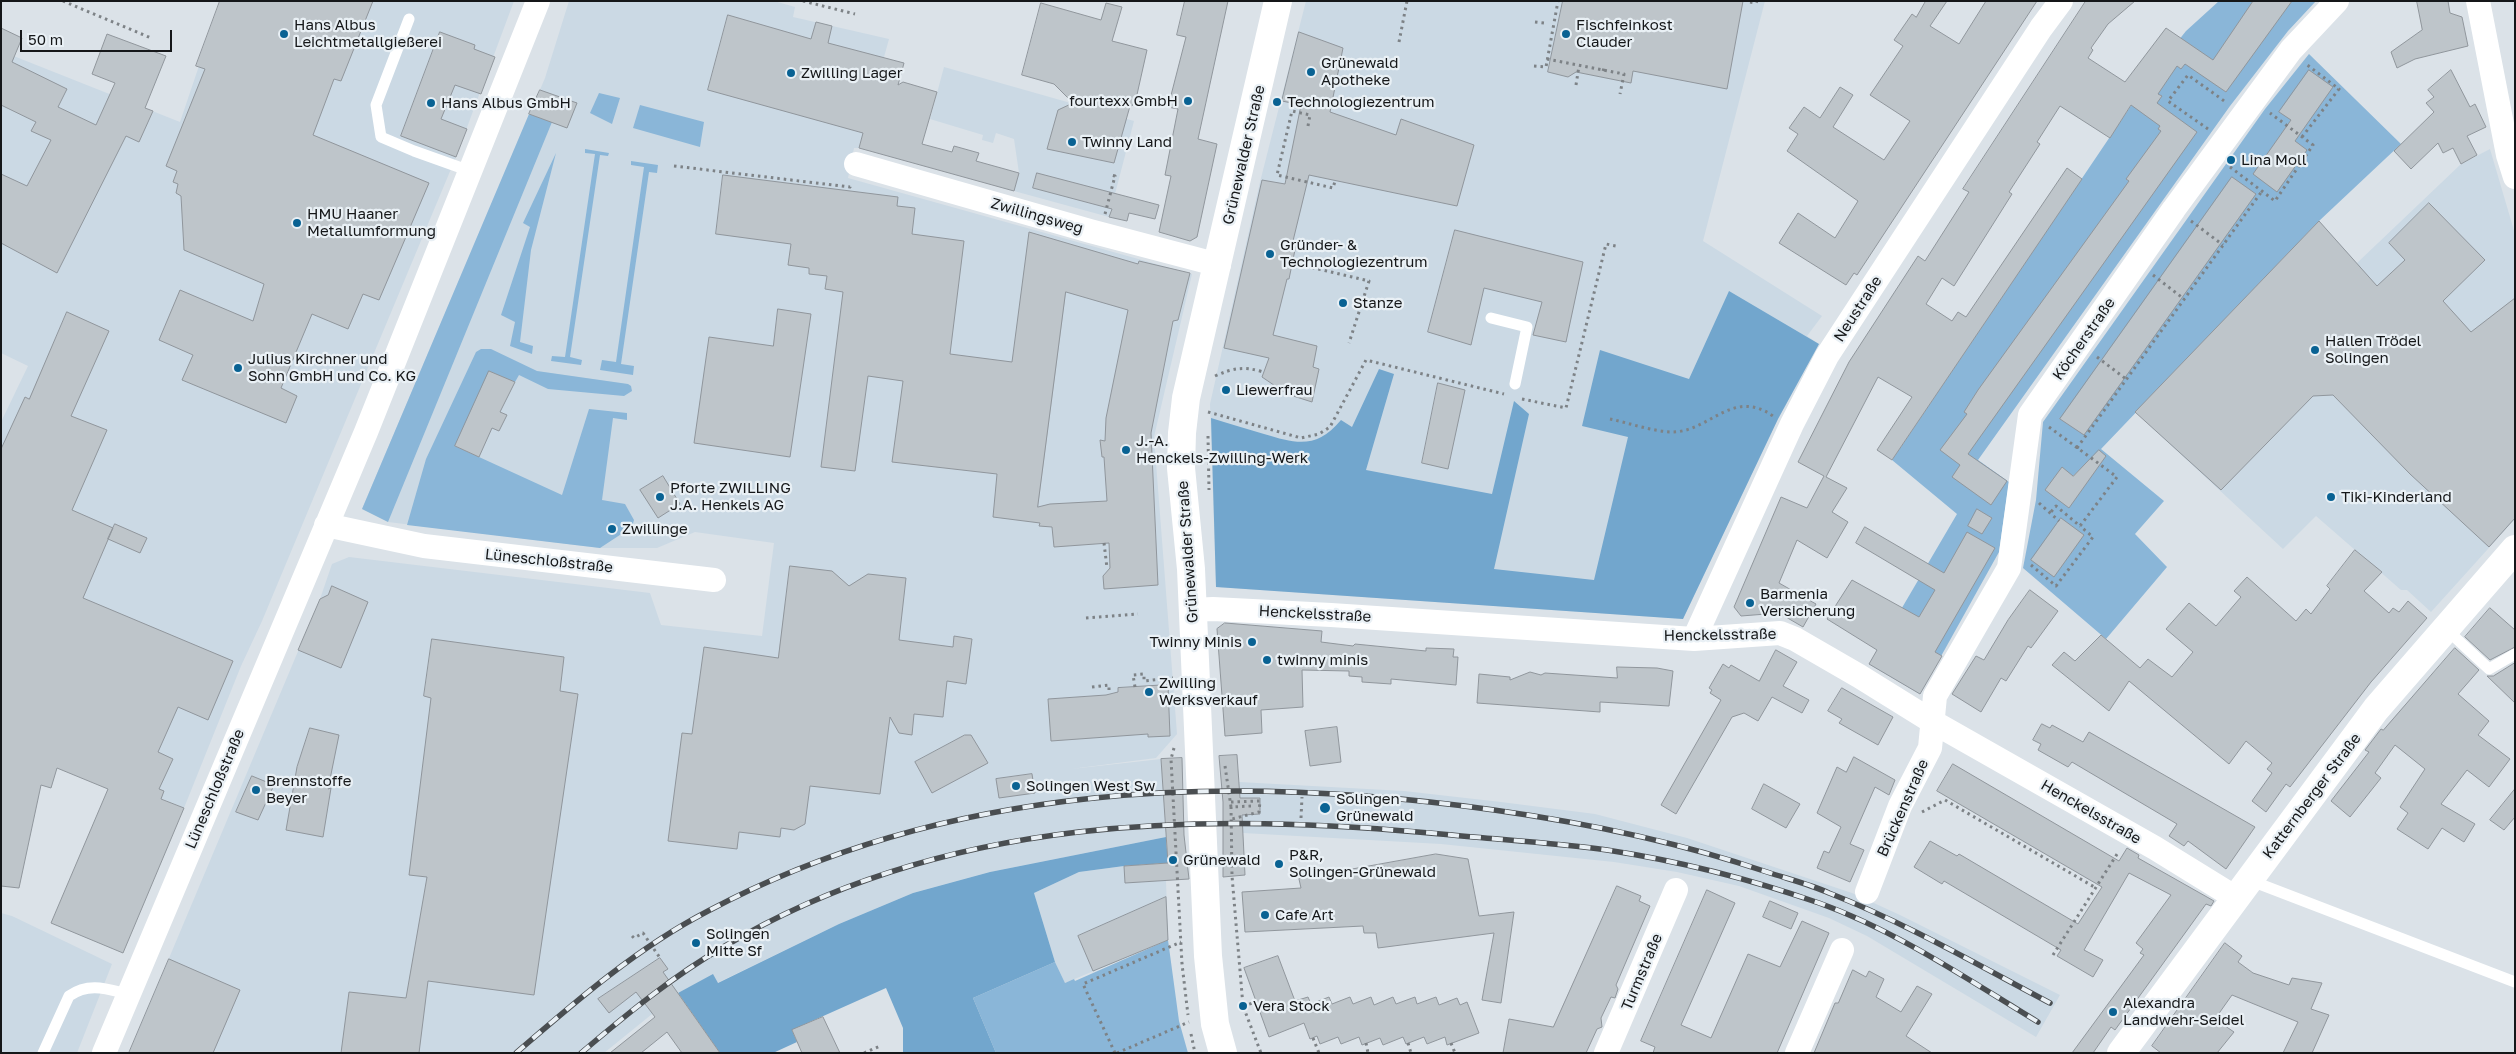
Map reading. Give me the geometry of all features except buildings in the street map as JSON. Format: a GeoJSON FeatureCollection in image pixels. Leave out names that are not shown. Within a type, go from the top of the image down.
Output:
{"type":"FeatureCollection","features":[{"type":"Feature","properties":{"kind":"main road","name":"Grünewalder Straße"},"geometry":{"type":"LineString","coordinates":[[1223,1053],[1216,1024],[1208,956],[1206,879],[1192,610],[1181,468],[1182,433],[1186,398],[1219,264],[1278,1]]}},
{"type":"Feature","properties":{"kind":"main road","name":"Katternberger Straße"},"geometry":{"type":"LineString","coordinates":[[2121,1053],[2376,709],[2515,549]]}},
{"type":"Feature","properties":{"kind":"street","name":"Lüneschloßstraße"},"geometry":{"type":"LineString","coordinates":[[104,1053],[366,432],[511,73],[538,1]]}},
{"type":"Feature","properties":{"kind":"street","name":"Neustraße"},"geometry":{"type":"LineString","coordinates":[[1694,639],[1792,424],[1827,356],[2041,28],[2061,1]]}},
{"type":"Feature","properties":{"kind":"street","name":"Köcherstraße"},"geometry":{"type":"LineString","coordinates":[[1933,722],[1935,696],[2009,568],[2030,415],[2219,147],[2291,50],[2337,1]]}},
{"type":"Feature","properties":{"kind":"street"},"geometry":{"type":"LineString","coordinates":[[2478,1],[2508,155],[2515,177]]}},
{"type":"Feature","properties":{"kind":"street","name":"Zwillingsweg"},"geometry":{"type":"LineString","coordinates":[[856,164],[1100,234],[1219,264]]}},
{"type":"Feature","properties":{"kind":"street","name":"Lüneschloßstraße"},"geometry":{"type":"LineString","coordinates":[[326,525],[424,546],[714,580]]}},
{"type":"Feature","properties":{"kind":"street","name":"Henckelsstraße"},"geometry":{"type":"LineString","coordinates":[[1192,610],[1331,615],[1694,639],[1776,633],[1786,634],[1933,722],[2130,834],[2242,889]]}},
{"type":"Feature","properties":{"kind":"street","name":"Brückenstraße"},"geometry":{"type":"LineString","coordinates":[[1867,892],[1900,806],[1930,748],[1933,722]]}},
{"type":"Feature","properties":{"kind":"street","name":"Turmstraße"},"geometry":{"type":"LineString","coordinates":[[1606,1053],[1676,890]]}},
{"type":"Feature","properties":{"kind":"street"},"geometry":{"type":"LineString","coordinates":[[1797,1053],[1842,950]]}},
{"type":"Feature","properties":{"kind":"lane"},"geometry":{"type":"LineString","coordinates":[[409,19],[376,105],[381,137],[414,152],[470,171]]}},
{"type":"Feature","properties":{"kind":"lane"},"geometry":{"type":"LineString","coordinates":[[1491,318],[1527,327],[1516,384]]}},
{"type":"Feature","properties":{"kind":"lane"},"geometry":{"type":"LineString","coordinates":[[2445,628],[2489,669],[2515,654]]}},
{"type":"Feature","properties":{"kind":"lane"},"geometry":{"type":"LineString","coordinates":[[2242,889],[2515,982]]}},
{"type":"Feature","properties":{"kind":"lane"},"geometry":{"type":"LineString","coordinates":[[43,1053],[69,996],[87,987],[96,987],[128,994]]}},
{"type":"Feature","properties":{"kind":"path"},"geometry":{"type":"LineString","coordinates":[[63,1],[151,38]]}},
{"type":"Feature","properties":{"kind":"path"},"geometry":{"type":"LineString","coordinates":[[803,1],[855,14]]}},
{"type":"Feature","properties":{"kind":"path"},"geometry":{"type":"LineString","coordinates":[[1398,42],[1406,1]]}},
{"type":"Feature","properties":{"kind":"path"},"geometry":{"type":"LineString","coordinates":[[1534,66],[1546,67],[1558,1]]}},
{"type":"Feature","properties":{"kind":"path"},"geometry":{"type":"LineString","coordinates":[[1750,2],[1756,3],[1757,1]]}},
{"type":"Feature","properties":{"kind":"path"},"geometry":{"type":"LineString","coordinates":[[1535,22],[1544,23]]}},
{"type":"Feature","properties":{"kind":"path"},"geometry":{"type":"LineString","coordinates":[[2291,50],[2339,89],[2302,137]]}},
{"type":"Feature","properties":{"kind":"path"},"geometry":{"type":"LineString","coordinates":[[1547,59],[1624,74],[1620,94]]}},
{"type":"Feature","properties":{"kind":"path"},"geometry":{"type":"LineString","coordinates":[[1603,71],[1604,65]]}},
{"type":"Feature","properties":{"kind":"path"},"geometry":{"type":"LineString","coordinates":[[1576,85],[1579,66]]}},
{"type":"Feature","properties":{"kind":"path"},"geometry":{"type":"LineString","coordinates":[[2188,75],[2302,137],[2313,145],[2275,200],[2168,101],[2188,75]]}},
{"type":"Feature","properties":{"kind":"path"},"geometry":{"type":"LineString","coordinates":[[1308,126],[1310,115],[1292,111],[1277,176],[1333,188],[1335,181]]}},
{"type":"Feature","properties":{"kind":"path"},"geometry":{"type":"LineString","coordinates":[[674,166],[850,187],[856,164]]}},
{"type":"Feature","properties":{"kind":"path"},"geometry":{"type":"LineString","coordinates":[[1100,234],[1115,176],[1111,175]]}},
{"type":"Feature","properties":{"kind":"path"},"geometry":{"type":"LineString","coordinates":[[2077,448],[2262,190]]}},
{"type":"Feature","properties":{"kind":"path"},"geometry":{"type":"LineString","coordinates":[[2174,209],[2223,245]]}},
{"type":"Feature","properties":{"kind":"path"},"geometry":{"type":"LineString","coordinates":[[1520,398],[1566,408],[1606,244],[1616,246]]}},
{"type":"Feature","properties":{"kind":"path"},"geometry":{"type":"LineString","coordinates":[[1292,263],[1369,282],[1349,343]]}},
{"type":"Feature","properties":{"kind":"path"},"geometry":{"type":"LineString","coordinates":[[2137,263],[2184,299]]}},
{"type":"Feature","properties":{"kind":"path"},"geometry":{"type":"LineString","coordinates":[[2081,344],[2126,380]]}},
{"type":"Feature","properties":{"kind":"path"},"geometry":{"type":"LineString","coordinates":[[1207,412],[1301,438],[1312,436],[1330,427],[1366,360],[1510,396]]}},
{"type":"Feature","properties":{"kind":"path"},"geometry":{"type":"LineString","coordinates":[[1214,377],[1233,368],[1248,367],[1263,372]]}},
{"type":"Feature","properties":{"kind":"path"},"geometry":{"type":"LineString","coordinates":[[1610,419],[1671,432],[1691,427],[1729,409],[1754,406],[1792,424]]}},
{"type":"Feature","properties":{"kind":"path"},"geometry":{"type":"LineString","coordinates":[[2030,415],[2117,477],[2080,526]]}},
{"type":"Feature","properties":{"kind":"path"},"geometry":{"type":"LineString","coordinates":[[2012,548],[2056,586],[2093,537],[2056,506],[2050,513]]}},
{"type":"Feature","properties":{"kind":"path"},"geometry":{"type":"LineString","coordinates":[[1104,544],[1107,568]]}},
{"type":"Feature","properties":{"kind":"path"},"geometry":{"type":"LineString","coordinates":[[1086,618],[1138,614]]}},
{"type":"Feature","properties":{"kind":"path"},"geometry":{"type":"LineString","coordinates":[[1135,687],[1133,675],[1144,674],[1144,681],[1176,678]]}},
{"type":"Feature","properties":{"kind":"path"},"geometry":{"type":"LineString","coordinates":[[1092,687],[1109,685],[1109,693]]}},
{"type":"Feature","properties":{"kind":"path"},"geometry":{"type":"LineString","coordinates":[[1170,759],[1178,888]]}},
{"type":"Feature","properties":{"kind":"path"},"geometry":{"type":"LineString","coordinates":[[1225,765],[1231,802],[1232,876],[1243,1006],[1261,1053]]}},
{"type":"Feature","properties":{"kind":"path"},"geometry":{"type":"LineString","coordinates":[[1301,818],[1302,797]]}},
{"type":"Feature","properties":{"kind":"path"},"geometry":{"type":"LineString","coordinates":[[1919,814],[1945,800],[2096,888]]}},
{"type":"Feature","properties":{"kind":"path"},"geometry":{"type":"LineString","coordinates":[[1231,802],[1260,801],[1261,807],[1259,812],[1232,819]]}},
{"type":"Feature","properties":{"kind":"path"},"geometry":{"type":"LineString","coordinates":[[1231,807],[1251,806]]}},
{"type":"Feature","properties":{"kind":"path"},"geometry":{"type":"LineString","coordinates":[[2053,956],[2130,834]]}},
{"type":"Feature","properties":{"kind":"path"},"geometry":{"type":"LineString","coordinates":[[632,936],[634,938],[643,933],[660,958]]}},
{"type":"Feature","properties":{"kind":"path"},"geometry":{"type":"LineString","coordinates":[[1181,942],[1083,984],[1116,1053],[1189,1022]]}},
{"type":"Feature","properties":{"kind":"path"},"geometry":{"type":"LineString","coordinates":[[1243,1006],[1256,1002]]}},
{"type":"Feature","properties":{"kind":"path"},"geometry":{"type":"LineString","coordinates":[[1313,1038],[1319,1053]]}},
{"type":"Feature","properties":{"kind":"path"},"geometry":{"type":"LineString","coordinates":[[1366,1043],[1368,1053]]}},
{"type":"Feature","properties":{"kind":"path"},"geometry":{"type":"LineString","coordinates":[[1408,1043],[1411,1053]]}},
{"type":"Feature","properties":{"kind":"path"},"geometry":{"type":"LineString","coordinates":[[1451,1043],[1455,1053]]}},
{"type":"Feature","properties":{"kind":"path"},"geometry":{"type":"LineString","coordinates":[[1193,1044],[1195,1053]]}},
{"type":"Feature","properties":{"kind":"path"},"geometry":{"type":"LineString","coordinates":[[864,1053],[880,1046]]}},
{"type":"Feature","properties":{"kind":"shaded area"},"geometry":{"type":"Polygon","coordinates":[[[221,1],[514,1],[456,157],[262,621],[241,666],[184,808],[100,773],[57,768],[51,788],[41,785],[19,888],[1,886],[1,422],[28,366],[1,353],[1,51],[180,122],[221,1]]]}},
{"type":"Feature","properties":{"kind":"shaded area"},"geometry":{"type":"Polygon","coordinates":[[[569,1],[774,1],[795,7],[793,17],[889,39],[859,148],[854,148],[848,178],[1192,274],[1154,437],[1177,734],[1156,758],[1071,769],[1161,759],[1166,837],[990,872],[913,893],[839,924],[717,983],[713,975],[678,993],[604,1053],[130,1051],[320,599],[332,564],[349,557],[650,593],[661,625],[762,636],[774,543],[695,532],[657,548],[600,548],[388,522],[362,509],[545,78],[569,1]]]}},
{"type":"Feature","properties":{"kind":"shaded area","name":"Gründer- & Technologiezentrum"},"geometry":{"type":"Polygon","coordinates":[[[1306,1],[1765,1],[1703,241],[1822,316],[1807,336],[1819,344],[1778,419],[1683,619],[1216,587],[1210,404],[1260,182],[1306,1]]]}},
{"type":"Feature","properties":{"kind":"shaded area"},"geometry":{"type":"Polygon","coordinates":[[[2219,1],[2316,1],[2288,31],[2230,106],[1978,460],[2009,482],[1999,552],[1920,694],[1869,664],[1957,514],[1892,460],[2155,70],[2186,31],[2219,1]]]}},
{"type":"Feature","properties":{"kind":"shaded area"},"geometry":{"type":"Polygon","coordinates":[[[2309,54],[2401,144],[2319,221],[2101,449],[2164,501],[2135,534],[2167,567],[2106,639],[2023,568],[2036,500],[2043,422],[2265,109],[2309,54]]]}},
{"type":"Feature","properties":{"kind":"shaded area","name":"Twinny Land"},"geometry":{"type":"Polygon","coordinates":[[[944,67],[1134,121],[1109,217],[1014,191],[1019,173],[1014,139],[996,133],[993,143],[982,140],[983,135],[930,119],[944,67]]]}},
{"type":"Feature","properties":{"kind":"shaded area"},"geometry":{"type":"Polygon","coordinates":[[[599,93],[620,98],[612,124],[590,113],[599,93]]]}},
{"type":"Feature","properties":{"kind":"shaded area"},"geometry":{"type":"Polygon","coordinates":[[[640,105],[704,122],[700,147],[633,128],[640,105]]]}},
{"type":"Feature","properties":{"kind":"shaded area"},"geometry":{"type":"Polygon","coordinates":[[[529,114],[552,122],[388,522],[362,509],[529,114]]]}},
{"type":"Feature","properties":{"kind":"shaded area"},"geometry":{"type":"Polygon","coordinates":[[[585,149],[609,153],[608,156],[600,155],[570,357],[582,360],[581,365],[551,361],[552,356],[565,357],[595,154],[585,153],[585,149]]]}},
{"type":"Feature","properties":{"kind":"shaded area"},"geometry":{"type":"Polygon","coordinates":[[[2490,149],[2515,234],[2515,519],[2431,612],[2407,590],[2401,590],[2316,516],[2283,549],[2135,412],[2319,221],[2357,263],[2461,164],[2490,149]]]}},
{"type":"Feature","properties":{"kind":"shaded area"},"geometry":{"type":"Polygon","coordinates":[[[556,153],[531,250],[520,342],[533,346],[532,354],[510,346],[515,322],[501,315],[530,227],[523,223],[556,153]]]}},
{"type":"Feature","properties":{"kind":"shaded area"},"geometry":{"type":"Polygon","coordinates":[[[631,161],[658,165],[657,173],[649,172],[621,364],[634,366],[633,375],[600,370],[602,360],[616,362],[644,167],[631,165],[631,161]]]}},
{"type":"Feature","properties":{"kind":"shaded area"},"geometry":{"type":"Polygon","coordinates":[[[1729,291],[1819,344],[1778,419],[1683,619],[1216,587],[1211,418],[1287,440],[1306,442],[1315,440],[1323,436],[1341,420],[1352,427],[1379,369],[1394,374],[1366,470],[1492,494],[1514,401],[1529,414],[1494,569],[1594,580],[1628,437],[1582,426],[1600,350],[1689,379],[1729,291]]]}},
{"type":"Feature","properties":{"kind":"shaded area"},"geometry":{"type":"Polygon","coordinates":[[[481,349],[491,349],[537,371],[628,384],[631,386],[632,391],[624,396],[548,389],[519,375],[515,382],[489,372],[455,446],[562,495],[589,409],[627,413],[627,420],[613,418],[602,500],[625,504],[634,520],[632,527],[600,548],[407,525],[426,459],[476,352],[481,349]]]}},
{"type":"Feature","properties":{"kind":"shaded area"},"geometry":{"type":"Polygon","coordinates":[[[1239,782],[1404,791],[1595,814],[1687,838],[1852,893],[2060,995],[2036,1037],[1867,936],[1829,918],[1739,886],[1677,872],[1614,862],[1441,844],[1243,833],[1239,782]]]}},
{"type":"Feature","properties":{"kind":"shaded area"},"geometry":{"type":"Polygon","coordinates":[[[1166,837],[1168,863],[1079,872],[1034,893],[1055,962],[973,998],[996,1053],[903,1053],[903,1028],[886,988],[792,1030],[797,1042],[773,1053],[720,1053],[678,993],[713,974],[718,983],[839,924],[913,893],[990,872],[1166,837]]]}},
{"type":"Feature","properties":{"kind":"shaded area"},"geometry":{"type":"Polygon","coordinates":[[[1168,863],[1169,880],[1166,881],[1168,940],[1065,983],[1055,962],[1034,893],[1079,872],[1168,863]]]}},
{"type":"Feature","properties":{"kind":"shaded area"},"geometry":{"type":"Polygon","coordinates":[[[1,913],[12,916],[112,964],[77,1053],[1,1053],[1,913]]]}},
{"type":"Feature","properties":{"kind":"shaded area"},"geometry":{"type":"Polygon","coordinates":[[[1168,940],[1179,1021],[1188,1053],[996,1053],[973,998],[1055,962],[1065,983],[1074,979],[1075,981],[1168,940]]]}},
{"type":"Feature","properties":{"kind":"railway"},"geometry":{"type":"LineString","coordinates":[[516,1053],[584,995],[656,941],[708,911],[801,868],[896,836],[993,813],[1092,798],[1192,792],[1293,792],[1394,798],[1529,815],[1598,827],[1700,851],[1806,884],[1858,905],[1941,945],[2050,1003]]}},
{"type":"Feature","properties":{"kind":"railway"},"geometry":{"type":"LineString","coordinates":[[581,1053],[633,1010],[687,970],[725,946],[810,902],[898,870],[987,847],[1078,832],[1171,825],[1264,824],[1358,827],[1607,850],[1688,865],[1767,886],[1848,914],[1931,957],[2038,1022]]}},
{"type":"Feature","properties":{"kind":"place","name":"Hans Albus Leichtmetallgießerei"},"geometry":{"type":"Point","coordinates":[284,34]}},
{"type":"Feature","properties":{"kind":"place","name":"Fischfeinkost Clauder"},"geometry":{"type":"Point","coordinates":[1566,34]}},
{"type":"Feature","properties":{"kind":"place","name":"Grünewald Apotheke"},"geometry":{"type":"Point","coordinates":[1311,72]}},
{"type":"Feature","properties":{"kind":"place","name":"Zwilling Lager"},"geometry":{"type":"Point","coordinates":[791,73]}},
{"type":"Feature","properties":{"kind":"place","name":"fourtexx GmbH"},"geometry":{"type":"Point","coordinates":[1188,101]}},
{"type":"Feature","properties":{"kind":"place","name":"Technologiezentrum"},"geometry":{"type":"Point","coordinates":[1277,102]}},
{"type":"Feature","properties":{"kind":"place","name":"Hans Albus GmbH"},"geometry":{"type":"Point","coordinates":[431,103]}},
{"type":"Feature","properties":{"kind":"place","name":"Twinny Land"},"geometry":{"type":"Point","coordinates":[1072,142]}},
{"type":"Feature","properties":{"kind":"place","name":"Lina Moll"},"geometry":{"type":"Point","coordinates":[2231,160]}},
{"type":"Feature","properties":{"kind":"place","name":"HMU Haaner Metallumformung"},"geometry":{"type":"Point","coordinates":[297,223]}},
{"type":"Feature","properties":{"kind":"place","name":"Gründer- & Technologiezentrum"},"geometry":{"type":"Point","coordinates":[1270,254]}},
{"type":"Feature","properties":{"kind":"place","name":"Stanze"},"geometry":{"type":"Point","coordinates":[1343,303]}},
{"type":"Feature","properties":{"kind":"place","name":"Hallen Trödel Solingen"},"geometry":{"type":"Point","coordinates":[2315,350]}},
{"type":"Feature","properties":{"kind":"place","name":"Julius Kirchner und Sohn GmbH und Co. KG"},"geometry":{"type":"Point","coordinates":[238,368]}},
{"type":"Feature","properties":{"kind":"place","name":"Liewerfrau"},"geometry":{"type":"Point","coordinates":[1226,390]}},
{"type":"Feature","properties":{"kind":"place","name":"J.-A. Henckels-Zwilling-Werk"},"geometry":{"type":"Point","coordinates":[1126,450]}},
{"type":"Feature","properties":{"kind":"place","name":"Pforte ZWILLING J.A. Henkels AG"},"geometry":{"type":"Point","coordinates":[660,497]}},
{"type":"Feature","properties":{"kind":"place","name":"Tiki-Kinderland"},"geometry":{"type":"Point","coordinates":[2331,497]}},
{"type":"Feature","properties":{"kind":"place","name":"Zwillinge"},"geometry":{"type":"Point","coordinates":[612,529]}},
{"type":"Feature","properties":{"kind":"place","name":"Barmenia Versicherung"},"geometry":{"type":"Point","coordinates":[1750,603]}},
{"type":"Feature","properties":{"kind":"place","name":"Twinny Minis"},"geometry":{"type":"Point","coordinates":[1252,642]}},
{"type":"Feature","properties":{"kind":"place","name":"twinny minis"},"geometry":{"type":"Point","coordinates":[1267,660]}},
{"type":"Feature","properties":{"kind":"place","name":"Zwilling Werksverkauf"},"geometry":{"type":"Point","coordinates":[1149,692]}},
{"type":"Feature","properties":{"kind":"place","name":"Solingen West Sw"},"geometry":{"type":"Point","coordinates":[1016,786]}},
{"type":"Feature","properties":{"kind":"place","name":"Brennstoffe Beyer"},"geometry":{"type":"Point","coordinates":[256,790]}},
{"type":"Feature","properties":{"kind":"place","name":"Solingen Grünewald"},"geometry":{"type":"Point","coordinates":[1325,808]}},
{"type":"Feature","properties":{"kind":"place","name":"Grünewald"},"geometry":{"type":"Point","coordinates":[1173,860]}},
{"type":"Feature","properties":{"kind":"place","name":"P&R, Solingen-Grünewald"},"geometry":{"type":"Point","coordinates":[1279,864]}},
{"type":"Feature","properties":{"kind":"place","name":"Cafe Art"},"geometry":{"type":"Point","coordinates":[1265,915]}},
{"type":"Feature","properties":{"kind":"place","name":"Solingen Mitte Sf"},"geometry":{"type":"Point","coordinates":[696,943]}},
{"type":"Feature","properties":{"kind":"place","name":"Vera Stock"},"geometry":{"type":"Point","coordinates":[1243,1006]}},
{"type":"Feature","properties":{"kind":"place","name":"Alexandra Landwehr-Seidel"},"geometry":{"type":"Point","coordinates":[2113,1012]}}]}
